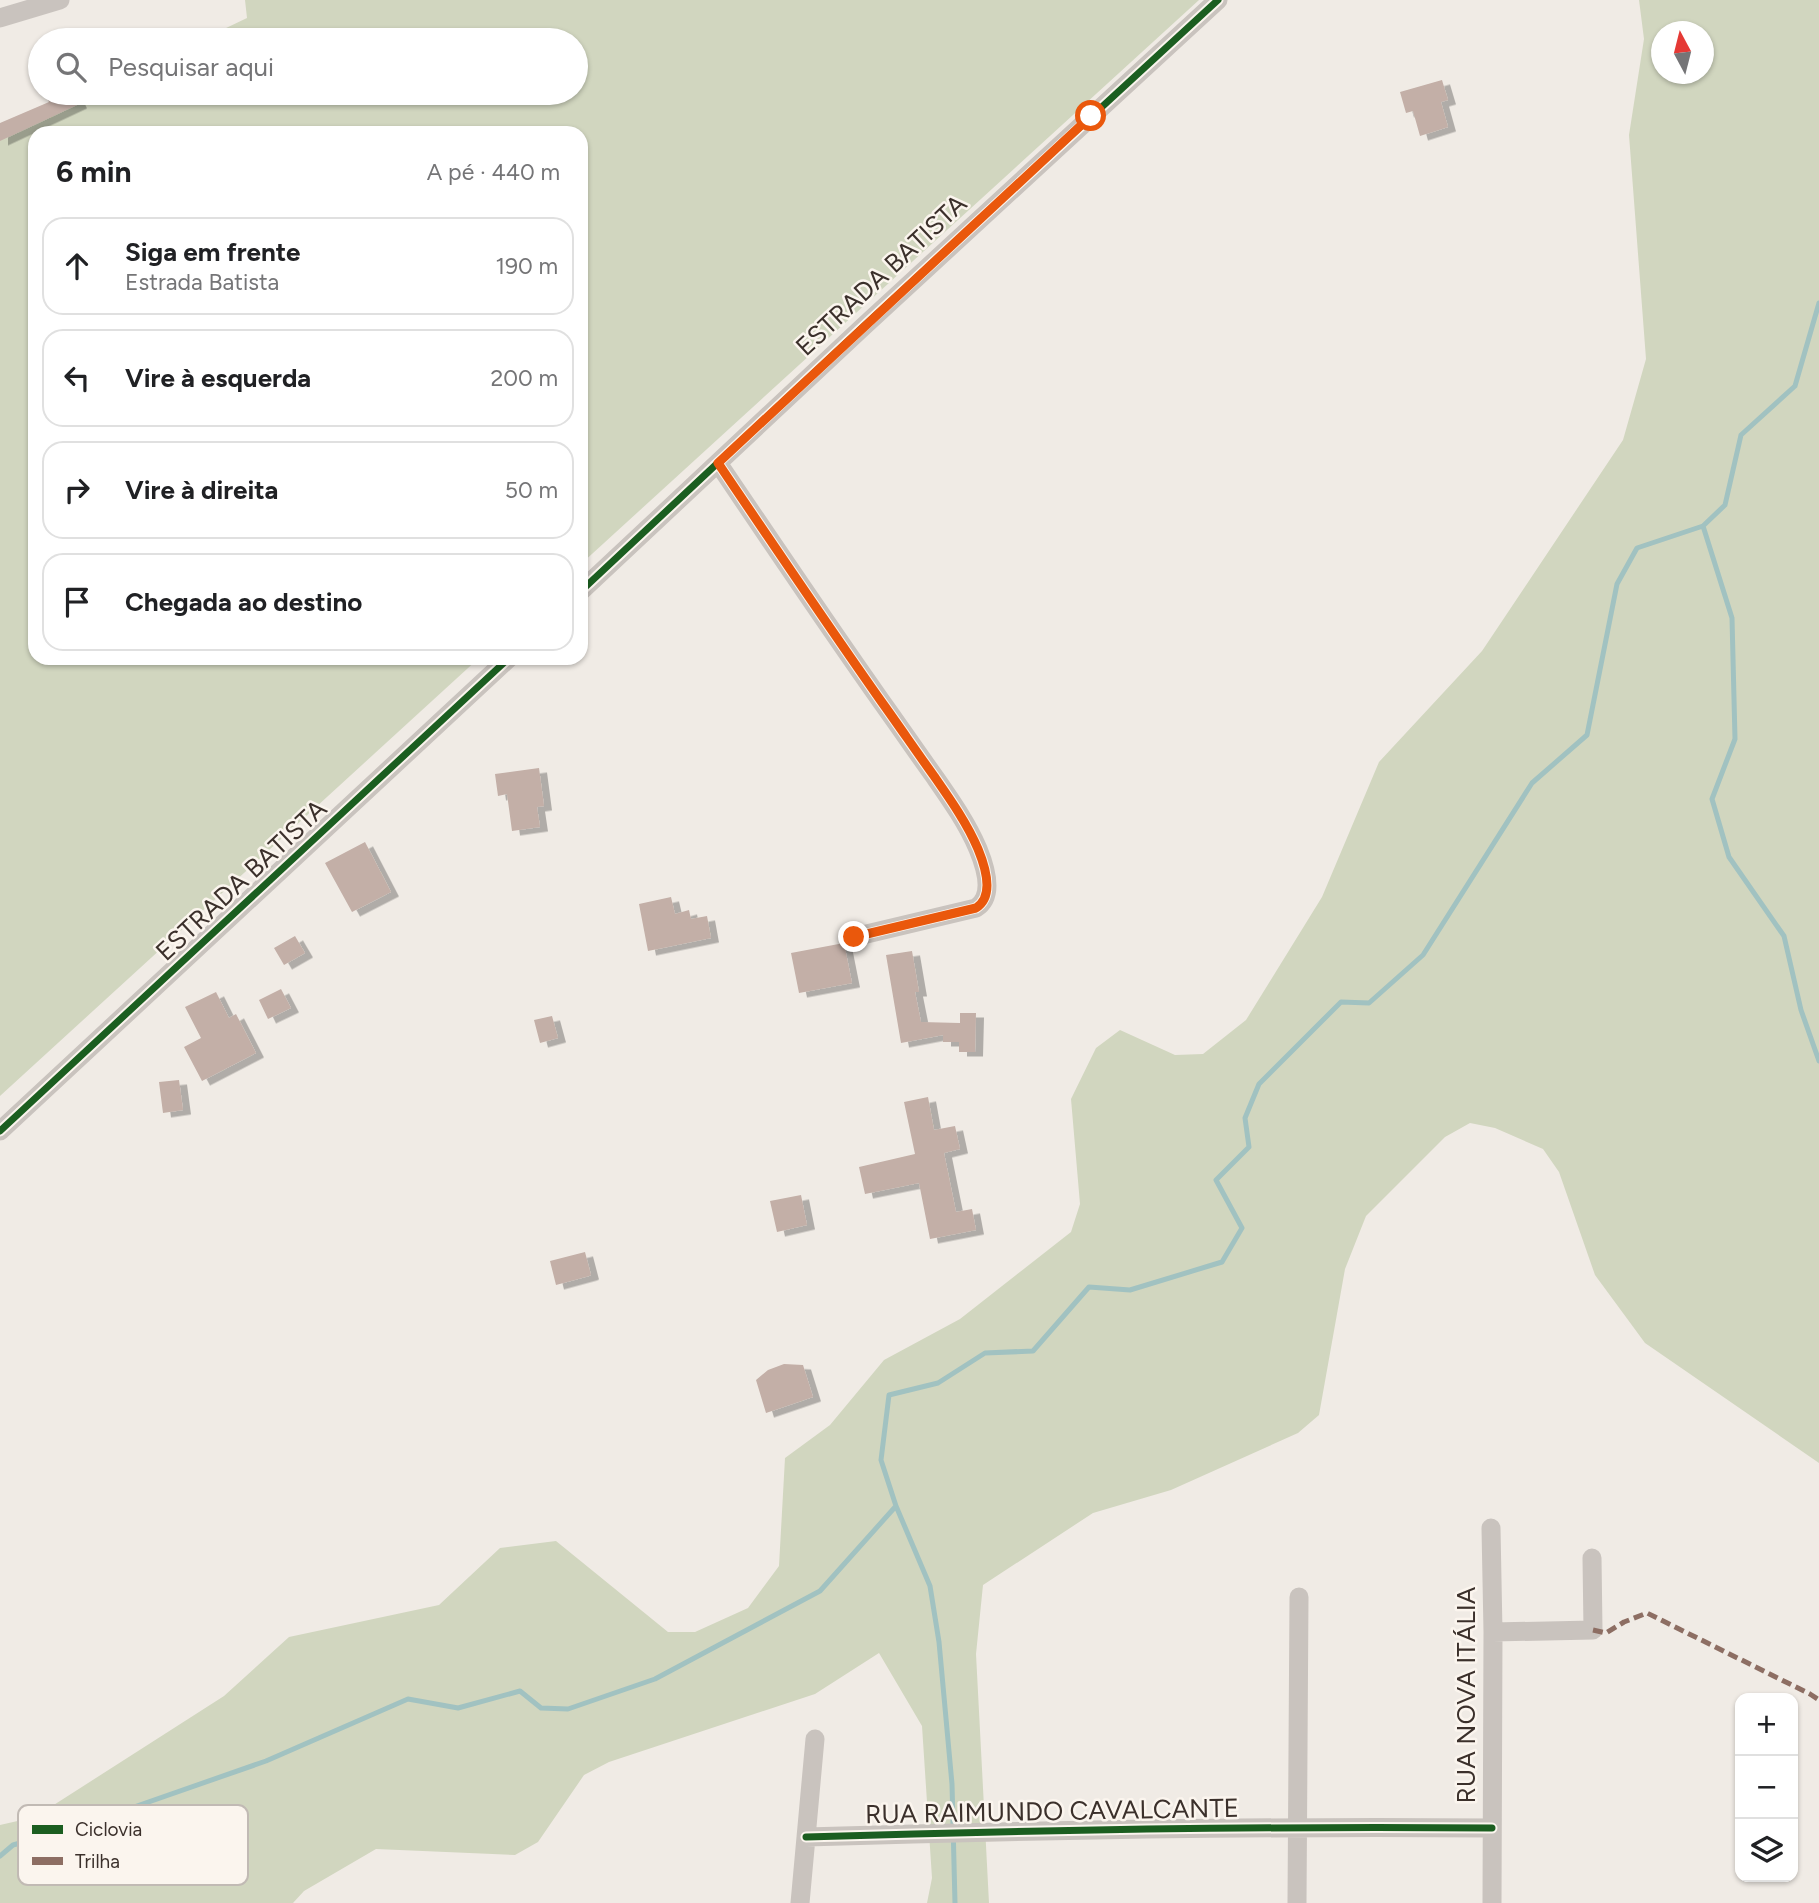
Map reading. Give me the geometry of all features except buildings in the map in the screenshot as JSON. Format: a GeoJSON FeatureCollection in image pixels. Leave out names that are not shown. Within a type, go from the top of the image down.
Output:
{"type":"FeatureCollection","features":[{"type":"Feature","properties":{"kind":"street"},"geometry":{"type":"LineString","coordinates":[[0,18],[60,0]]}},
{"type":"Feature","properties":{"kind":"street","name":"ESTRADA BATISTA"},"geometry":{"type":"LineString","coordinates":[[588,584],[1218,0]]}},
{"type":"Feature","properties":{"kind":"street"},"geometry":{"type":"LineString","coordinates":[[718,463],[808,597],[949,797],[971,835],[984,867],[986,896],[976,908],[854,937]]}},
{"type":"Feature","properties":{"kind":"street","name":"ESTRADA BATISTA"},"geometry":{"type":"LineString","coordinates":[[0,1131],[501,665]]}},
{"type":"Feature","properties":{"kind":"street","name":"RUA NOVA ITÁLIA"},"geometry":{"type":"LineString","coordinates":[[1491,1528],[1492,1903]]}},
{"type":"Feature","properties":{"kind":"street"},"geometry":{"type":"LineString","coordinates":[[1493,1632],[1593,1630],[1592,1558]]}},
{"type":"Feature","properties":{"kind":"street"},"geometry":{"type":"LineString","coordinates":[[1297,1903],[1299,1597]]}},
{"type":"Feature","properties":{"kind":"street"},"geometry":{"type":"LineString","coordinates":[[800,1903],[815,1739]]}},
{"type":"Feature","properties":{"kind":"street","name":"RUA RAIMUNDO CAVALCANTE"},"geometry":{"type":"LineString","coordinates":[[806,1837],[1299,1827],[1492,1828]]}},
{"type":"Feature","properties":{"kind":"green space"},"geometry":{"type":"Polygon","coordinates":[[[245,0],[1199,0],[588,558],[588,126],[28,126],[71,105],[588,105],[588,28],[226,28],[247,18],[245,0]]]}},
{"type":"Feature","properties":{"kind":"green space"},"geometry":{"type":"Polygon","coordinates":[[[1639,0],[1819,0],[1819,1463],[1645,1343],[1595,1275],[1559,1172],[1543,1149],[1495,1128],[1470,1123],[1445,1137],[1366,1216],[1345,1269],[1319,1415],[1298,1433],[1171,1490],[1093,1513],[983,1585],[976,1654],[989,1903],[927,1903],[932,1878],[922,1726],[879,1653],[815,1694],[609,1762],[584,1775],[538,1842],[515,1855],[376,1849],[304,1891],[293,1903],[0,1903],[0,1825],[18,1821],[18,1885],[248,1885],[248,1805],[54,1805],[224,1696],[289,1637],[439,1605],[500,1548],[556,1541],[668,1632],[695,1632],[748,1608],[779,1566],[785,1458],[830,1425],[884,1360],[960,1319],[1071,1232],[1080,1204],[1071,1099],[1096,1048],[1120,1030],[1175,1055],[1203,1054],[1246,1020],[1322,897],[1379,762],[1482,651],[1623,440],[1646,359],[1629,135],[1644,39],[1639,0]]]}},
{"type":"Feature","properties":{"kind":"green space"},"geometry":{"type":"Polygon","coordinates":[[[28,126],[28,665],[471,665],[0,1096],[0,140],[28,126]]]}},
{"type":"Feature","properties":{"kind":"waterway"},"geometry":{"type":"LineString","coordinates":[[140,1805],[266,1761],[408,1699],[458,1708],[520,1691],[541,1708],[568,1709],[655,1679],[820,1591],[896,1506],[881,1460],[889,1395],[938,1383],[985,1353],[1033,1351],[1089,1287],[1130,1290],[1222,1262],[1242,1228],[1216,1180],[1249,1147],[1245,1118],[1259,1084],[1341,1002],[1369,1003],[1423,955],[1532,783],[1587,735],[1617,584],[1637,548],[1703,526],[1725,505],[1741,435],[1795,386],[1819,303]]}},
{"type":"Feature","properties":{"kind":"waterway"},"geometry":{"type":"LineString","coordinates":[[1703,526],[1732,618],[1735,739],[1712,799],[1729,857],[1784,936],[1801,1010],[1819,1061]]}},
{"type":"Feature","properties":{"kind":"waterway"},"geometry":{"type":"LineString","coordinates":[[896,1506],[930,1586],[939,1642],[952,1784],[955,1903]]}},
{"type":"Feature","properties":{"kind":"waterway"},"geometry":{"type":"LineString","coordinates":[[0,1856],[18,1844]]}},
{"type":"Feature","properties":{"kind":"marked path"},"geometry":{"type":"LineString","coordinates":[[1593,1630],[1606,1633],[1647,1613],[1819,1700]]}},
{"type":"Feature","properties":{"kind":"cycle path"},"geometry":{"type":"LineString","coordinates":[[588,584],[1218,0]]}},
{"type":"Feature","properties":{"kind":"cycle path"},"geometry":{"type":"LineString","coordinates":[[718,463],[952,802],[974,839],[983,864],[987,889],[982,903],[976,908],[854,937]]}},
{"type":"Feature","properties":{"kind":"cycle path"},"geometry":{"type":"LineString","coordinates":[[0,1131],[501,665]]}},
{"type":"Feature","properties":{"kind":"cycle path"},"geometry":{"type":"LineString","coordinates":[[806,1837],[1149,1829],[1492,1828]]}},
{"type":"Feature","properties":{"kind":"route"},"geometry":{"type":"LineString","coordinates":[[854,937],[976,908],[986,896],[984,867],[971,835],[949,797],[808,597],[718,463],[1091,116]]}}]}
